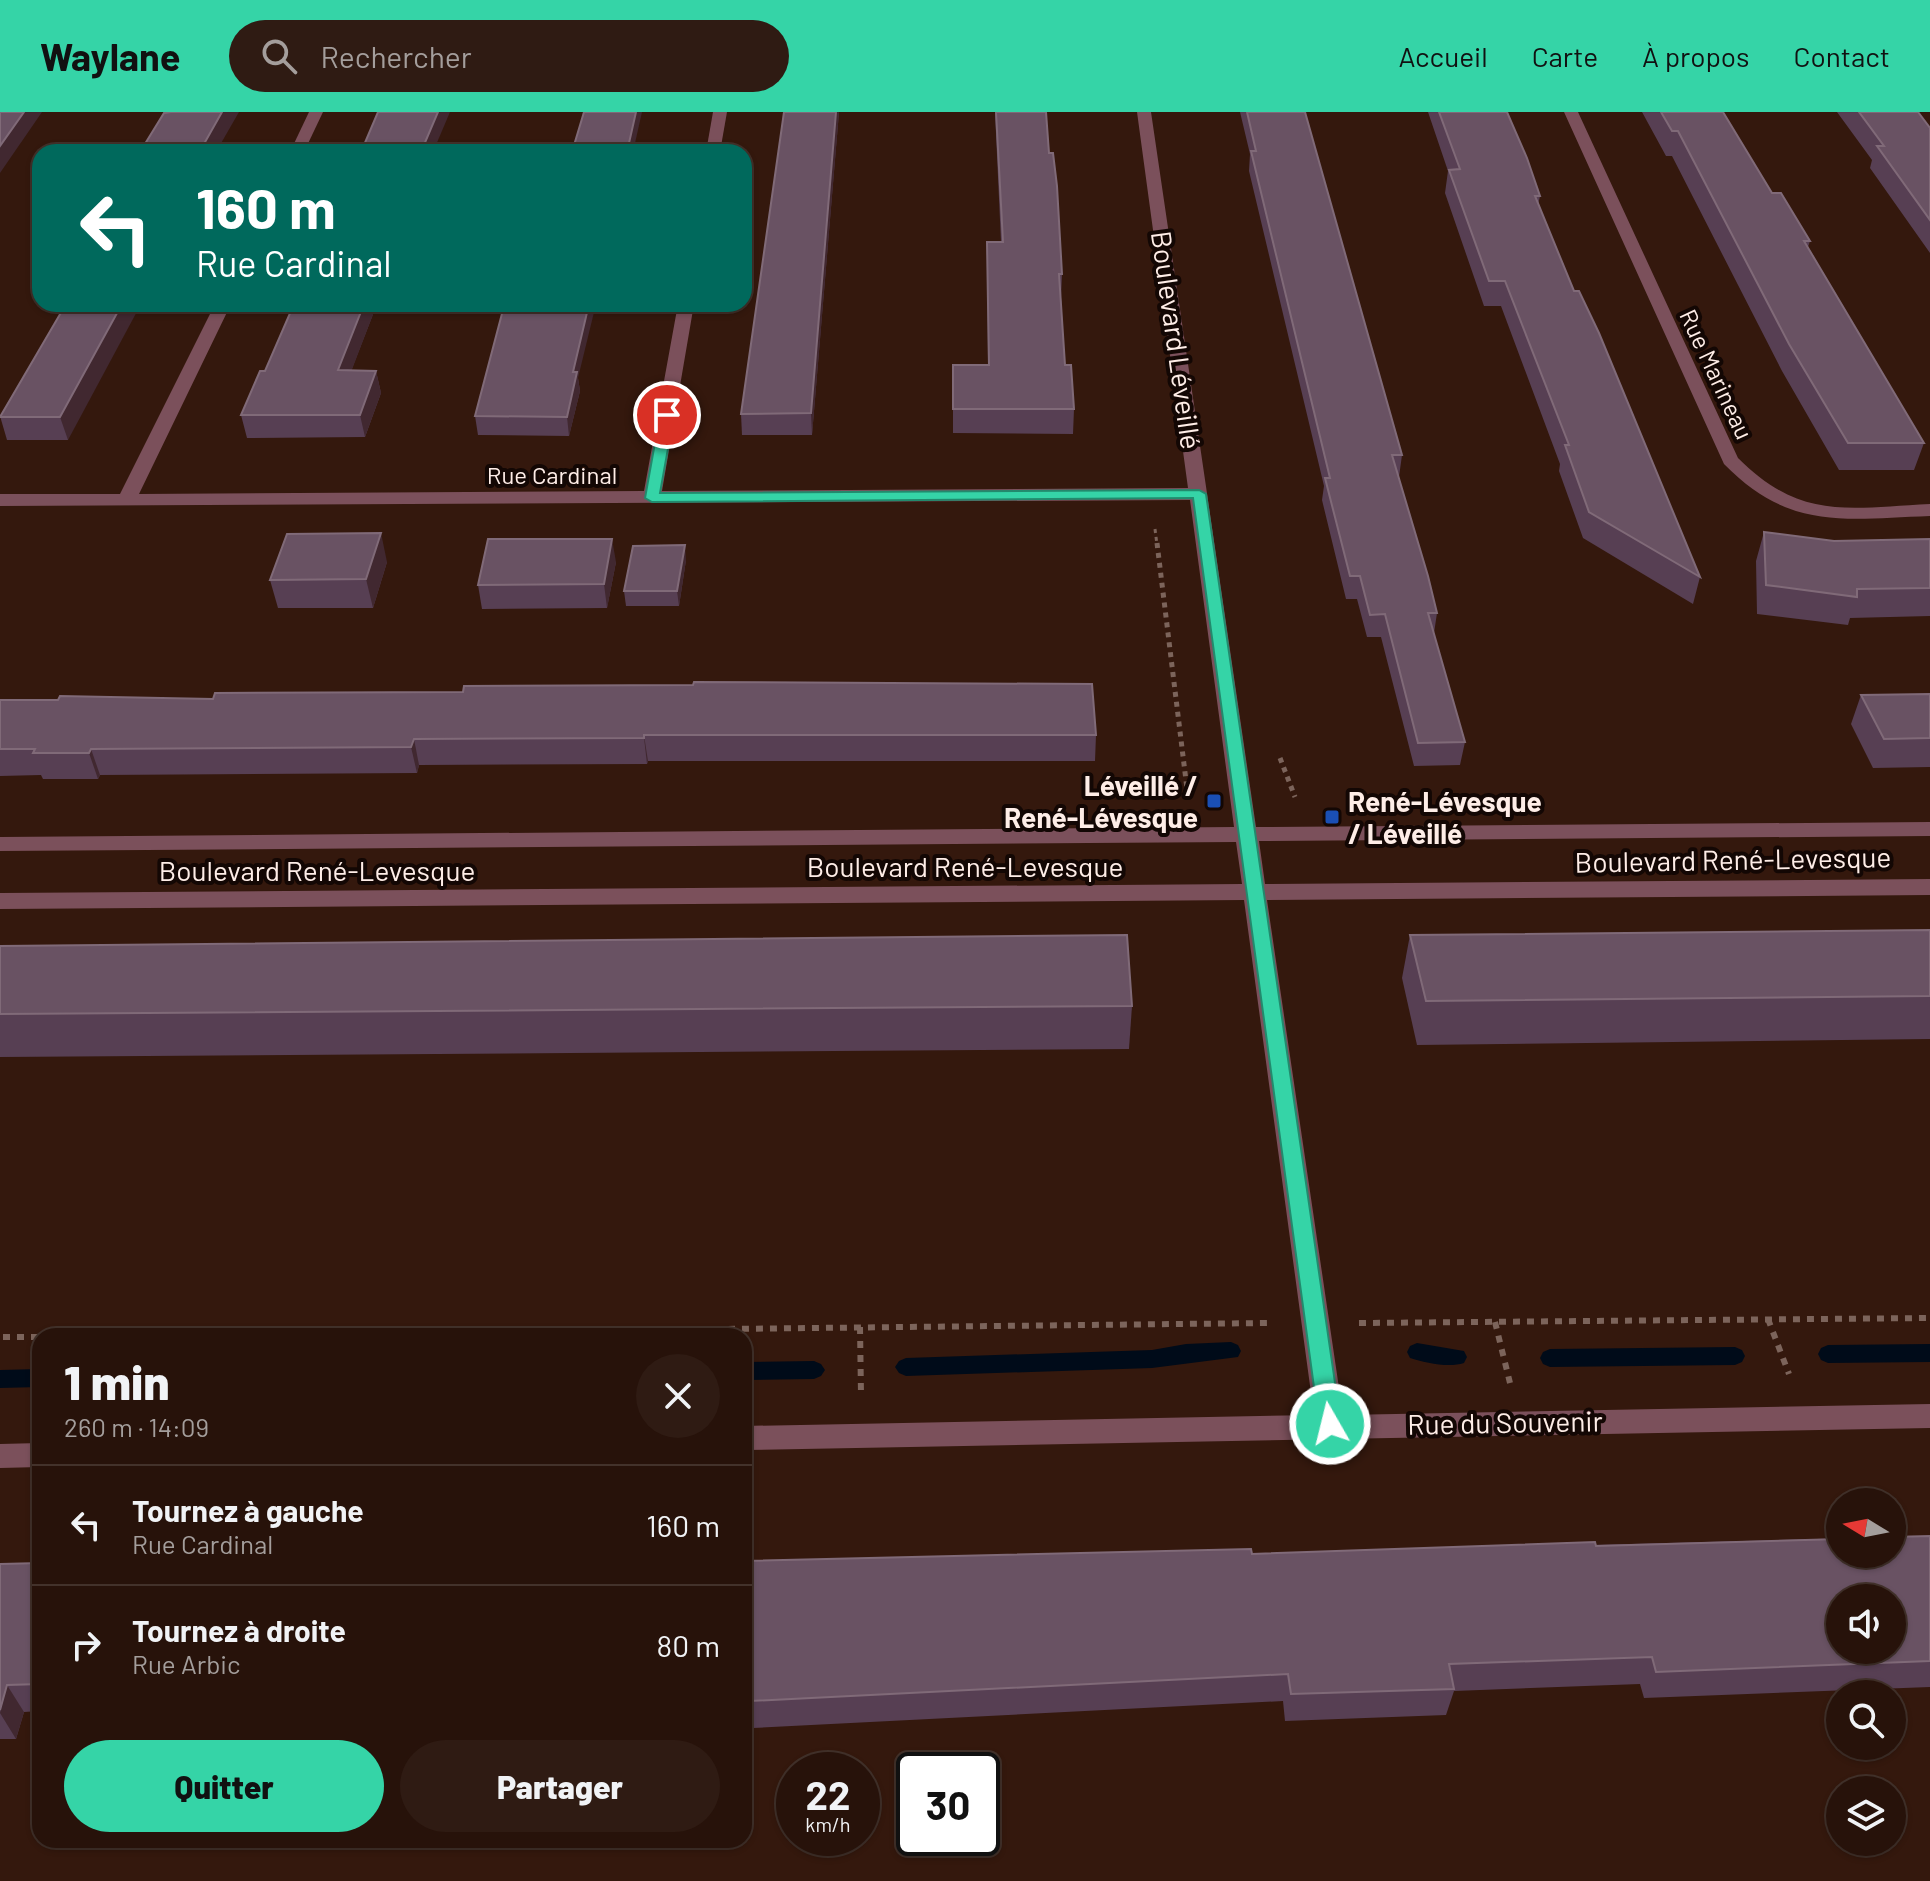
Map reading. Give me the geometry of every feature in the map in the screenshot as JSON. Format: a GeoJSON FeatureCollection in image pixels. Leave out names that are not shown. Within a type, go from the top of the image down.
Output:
{"type":"FeatureCollection","features":[{"type":"Feature","properties":{"kind":"street"},"geometry":{"type":"LineString","coordinates":[[301,144],[316,112]]}},
{"type":"Feature","properties":{"kind":"street"},"geometry":{"type":"LineString","coordinates":[[714,144],[720,112]]}},
{"type":"Feature","properties":{"kind":"street","name":"Boulevard Léveillé"},"geometry":{"type":"LineString","coordinates":[[1144,112],[1330,1424]]}},
{"type":"Feature","properties":{"kind":"street","name":"Rue Marineau"},"geometry":{"type":"LineString","coordinates":[[1571,112],[1730,460],[1758,488],[1779,500],[1820,511],[1930,510]]}},
{"type":"Feature","properties":{"kind":"street"},"geometry":{"type":"LineString","coordinates":[[127,499],[219,312]]}},
{"type":"Feature","properties":{"kind":"street"},"geometry":{"type":"LineString","coordinates":[[652,498],[685,312]]}},
{"type":"Feature","properties":{"kind":"street","name":"Rue Cardinal"},"geometry":{"type":"LineString","coordinates":[[0,500],[1199,494]]}},
{"type":"Feature","properties":{"kind":"street","name":"Boulevard René-Levesque"},"geometry":{"type":"LineString","coordinates":[[0,844],[1930,829]]}},
{"type":"Feature","properties":{"kind":"street","name":"Boulevard René-Levesque"},"geometry":{"type":"LineString","coordinates":[[0,901],[1930,887]]}},
{"type":"Feature","properties":{"kind":"street","name":"Rue du Souvenir"},"geometry":{"type":"LineString","coordinates":[[752,1438],[1330,1424],[1930,1416]]}},
{"type":"Feature","properties":{"kind":"street"},"geometry":{"type":"LineString","coordinates":[[0,1456],[32,1455]]}},
{"type":"Feature","properties":{"kind":"path"},"geometry":{"type":"LineString","coordinates":[[1155,533],[1184,773]]}},
{"type":"Feature","properties":{"kind":"path"},"geometry":{"type":"LineString","coordinates":[[752,1329],[1930,1318]]}},
{"type":"Feature","properties":{"kind":"path"},"geometry":{"type":"LineString","coordinates":[[1768,1319],[1806,1418]]}},
{"type":"Feature","properties":{"kind":"path"},"geometry":{"type":"LineString","coordinates":[[1495,1322],[1519,1421]]}},
{"type":"Feature","properties":{"kind":"path"},"geometry":{"type":"LineString","coordinates":[[860,1327],[862,1435]]}},
{"type":"Feature","properties":{"kind":"path"},"geometry":{"type":"LineString","coordinates":[[3,1337],[32,1337]]}},
{"type":"Feature","properties":{"kind":"building"},"geometry":{"type":"Polygon","coordinates":[[[0,112],[24,112],[0,146],[0,112]]]}},
{"type":"Feature","properties":{"kind":"building"},"geometry":{"type":"Polygon","coordinates":[[[222,112],[204,144],[145,144],[164,113],[222,112]]]}},
{"type":"Feature","properties":{"kind":"building"},"geometry":{"type":"Polygon","coordinates":[[[378,112],[438,112],[424,144],[364,144],[378,112]]]}},
{"type":"Feature","properties":{"kind":"building"},"geometry":{"type":"Polygon","coordinates":[[[584,112],[636,112],[629,144],[574,144],[584,112]]]}},
{"type":"Feature","properties":{"kind":"building"},"geometry":{"type":"Polygon","coordinates":[[[784,112],[836,112],[811,413],[741,414],[784,112]]]}},
{"type":"Feature","properties":{"kind":"building"},"geometry":{"type":"Polygon","coordinates":[[[996,112],[1046,112],[1049,153],[1053,153],[1057,186],[1065,365],[1071,365],[1074,409],[953,409],[953,365],[989,365],[987,242],[1003,242],[996,112]]]}},
{"type":"Feature","properties":{"kind":"building"},"geometry":{"type":"Polygon","coordinates":[[[1247,112],[1305,112],[1402,455],[1392,455],[1428,576],[1437,613],[1428,613],[1465,742],[1418,743],[1385,614],[1370,615],[1360,576],[1350,576],[1325,478],[1330,478],[1251,151],[1256,151],[1247,112]]]}},
{"type":"Feature","properties":{"kind":"building"},"geometry":{"type":"Polygon","coordinates":[[[1439,112],[1507,112],[1540,196],[1535,196],[1574,291],[1579,291],[1599,333],[1700,577],[1589,512],[1565,445],[1569,445],[1505,281],[1489,281],[1449,170],[1460,169],[1439,112]]]}},
{"type":"Feature","properties":{"kind":"building"},"geometry":{"type":"Polygon","coordinates":[[[1661,112],[1723,112],[1772,193],[1781,193],[1810,241],[1804,241],[1924,443],[1848,443],[1789,344],[1678,131],[1672,131],[1661,112]]]}},
{"type":"Feature","properties":{"kind":"building"},"geometry":{"type":"Polygon","coordinates":[[[1859,112],[1918,112],[1930,128],[1930,220],[1877,146],[1884,146],[1859,112]]]}},
{"type":"Feature","properties":{"kind":"building"},"geometry":{"type":"Polygon","coordinates":[[[61,312],[118,312],[60,417],[0,417],[61,312]]]}},
{"type":"Feature","properties":{"kind":"building"},"geometry":{"type":"Polygon","coordinates":[[[291,312],[361,312],[338,370],[376,371],[360,415],[241,415],[260,371],[265,371],[291,312]]]}},
{"type":"Feature","properties":{"kind":"building"},"geometry":{"type":"Polygon","coordinates":[[[502,312],[587,312],[573,372],[577,372],[567,417],[475,416],[502,312]]]}},
{"type":"Feature","properties":{"kind":"building"},"geometry":{"type":"Polygon","coordinates":[[[1764,532],[1834,541],[1930,539],[1930,588],[1857,589],[1857,597],[1766,585],[1764,532]]]}},
{"type":"Feature","properties":{"kind":"building"},"geometry":{"type":"Polygon","coordinates":[[[381,533],[366,579],[270,580],[287,534],[381,533]]]}},
{"type":"Feature","properties":{"kind":"building"},"geometry":{"type":"Polygon","coordinates":[[[488,539],[612,539],[604,584],[478,585],[488,539]]]}},
{"type":"Feature","properties":{"kind":"building"},"geometry":{"type":"Polygon","coordinates":[[[685,545],[677,591],[624,591],[633,546],[685,545]]]}},
{"type":"Feature","properties":{"kind":"building"},"geometry":{"type":"Polygon","coordinates":[[[694,682],[1092,684],[1096,735],[644,735],[644,738],[414,739],[411,747],[91,749],[89,753],[33,753],[35,749],[0,749],[0,700],[58,700],[60,696],[213,699],[215,693],[463,692],[464,686],[693,685],[694,682]]]}},
{"type":"Feature","properties":{"kind":"building"},"geometry":{"type":"Polygon","coordinates":[[[1930,694],[1930,738],[1884,739],[1861,695],[1930,694]]]}},
{"type":"Feature","properties":{"kind":"building"},"geometry":{"type":"Polygon","coordinates":[[[1930,930],[1930,996],[1426,1001],[1410,935],[1930,930]]]}},
{"type":"Feature","properties":{"kind":"building"},"geometry":{"type":"Polygon","coordinates":[[[1127,935],[1132,1006],[0,1014],[0,946],[1127,935]]]}},
{"type":"Feature","properties":{"kind":"building"},"geometry":{"type":"Polygon","coordinates":[[[1930,1536],[1930,1661],[1906,1662],[1906,1584],[1826,1584],[1826,1664],[1855,1664],[1656,1672],[1652,1657],[1449,1664],[1454,1689],[1291,1694],[1288,1674],[752,1701],[752,1561],[1251,1549],[1252,1554],[1595,1542],[1596,1546],[1826,1539],[1826,1568],[1906,1568],[1906,1537],[1930,1536]]]}},
{"type":"Feature","properties":{"kind":"building"},"geometry":{"type":"Polygon","coordinates":[[[32,1563],[32,1684],[7,1685],[0,1710],[0,1564],[32,1563]]]}},
{"type":"Feature","properties":{"kind":"waterway"},"geometry":{"type":"LineString","coordinates":[[906,1367],[1152,1359],[1186,1353],[1231,1351]]}},
{"type":"Feature","properties":{"kind":"waterway"},"geometry":{"type":"LineString","coordinates":[[1417,1352],[1457,1357]]}},
{"type":"Feature","properties":{"kind":"waterway"},"geometry":{"type":"LineString","coordinates":[[1828,1354],[1930,1353]]}},
{"type":"Feature","properties":{"kind":"waterway"},"geometry":{"type":"LineString","coordinates":[[1550,1358],[1735,1356]]}},
{"type":"Feature","properties":{"kind":"waterway"},"geometry":{"type":"LineString","coordinates":[[752,1371],[814,1370]]}},
{"type":"Feature","properties":{"kind":"waterway"},"geometry":{"type":"LineString","coordinates":[[0,1379],[32,1378]]}},
{"type":"Feature","properties":{"kind":"place","name":"Léveillé / René-Lévesque"},"geometry":{"type":"Point","coordinates":[1214,801]}},
{"type":"Feature","properties":{"kind":"place","name":"René-Lévesque / Léveillé"},"geometry":{"type":"Point","coordinates":[1332,817]}},
{"type":"Feature","properties":{"kind":"route"},"geometry":{"type":"LineString","coordinates":[[667,415],[652,498],[1199,494],[1330,1424]]}}]}
